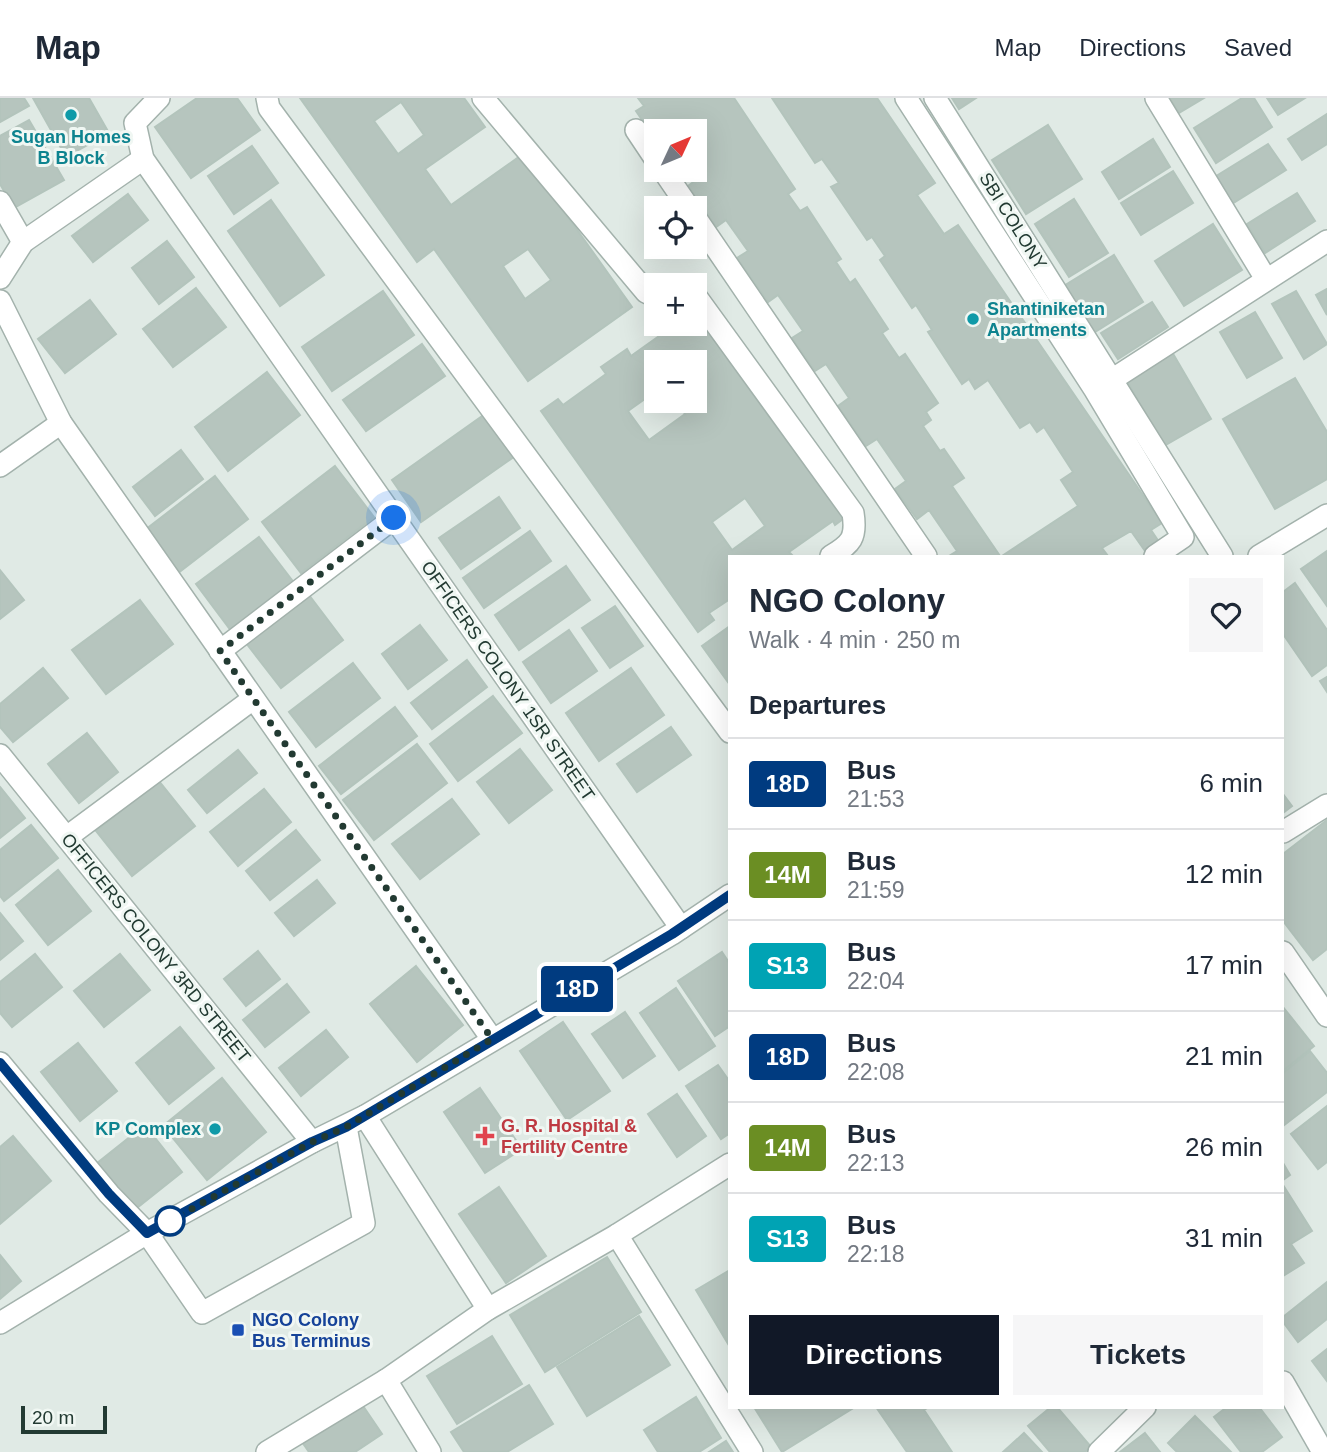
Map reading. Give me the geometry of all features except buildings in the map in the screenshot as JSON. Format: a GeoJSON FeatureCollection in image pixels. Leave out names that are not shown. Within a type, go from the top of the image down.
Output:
{"type":"FeatureCollection","features":[{"type":"Feature","properties":{"kind":"street"},"geometry":{"type":"LineString","coordinates":[[0,278],[23,242],[143,159],[135,124],[159,98]]}},
{"type":"Feature","properties":{"kind":"street"},"geometry":{"type":"LineString","coordinates":[[267,98],[269,108],[728,729]]}},
{"type":"Feature","properties":{"kind":"street"},"geometry":{"type":"LineString","coordinates":[[482,98],[644,290]]}},
{"type":"Feature","properties":{"kind":"street"},"geometry":{"type":"LineString","coordinates":[[906,98],[1095,390],[1183,537],[1156,555]]}},
{"type":"Feature","properties":{"kind":"street","name":"SBI COLONY"},"geometry":{"type":"LineString","coordinates":[[935,98],[1221,555]]}},
{"type":"Feature","properties":{"kind":"street"},"geometry":{"type":"LineString","coordinates":[[1156,98],[1266,279]]}},
{"type":"Feature","properties":{"kind":"street"},"geometry":{"type":"LineString","coordinates":[[636,130],[644,142]]}},
{"type":"Feature","properties":{"kind":"street","name":"OFFICERS COLONY 1SR STREET"},"geometry":{"type":"LineString","coordinates":[[143,159],[681,928]]}},
{"type":"Feature","properties":{"kind":"street"},"geometry":{"type":"LineString","coordinates":[[0,202],[23,242]]}},
{"type":"Feature","properties":{"kind":"street"},"geometry":{"type":"LineString","coordinates":[[707,234],[925,555]]}},
{"type":"Feature","properties":{"kind":"street"},"geometry":{"type":"LineString","coordinates":[[1113,379],[1327,241]]}},
{"type":"Feature","properties":{"kind":"street"},"geometry":{"type":"LineString","coordinates":[[0,301],[61,424],[492,1039]]}},
{"type":"Feature","properties":{"kind":"street"},"geometry":{"type":"LineString","coordinates":[[707,312],[853,513],[855,528],[849,545],[833,555]]}},
{"type":"Feature","properties":{"kind":"street"},"geometry":{"type":"LineString","coordinates":[[0,466],[61,424]]}},
{"type":"Feature","properties":{"kind":"street"},"geometry":{"type":"LineString","coordinates":[[1261,555],[1327,515]]}},
{"type":"Feature","properties":{"kind":"street"},"geometry":{"type":"LineString","coordinates":[[220,651],[394,518]]}},
{"type":"Feature","properties":{"kind":"street"},"geometry":{"type":"LineString","coordinates":[[67,837],[253,699]]}},
{"type":"Feature","properties":{"kind":"street","name":"OFFICERS COLONY 3RD STREET"},"geometry":{"type":"LineString","coordinates":[[0,755],[312,1142]]}},
{"type":"Feature","properties":{"kind":"street"},"geometry":{"type":"LineString","coordinates":[[1284,831],[1327,805]]}},
{"type":"Feature","properties":{"kind":"street"},"geometry":{"type":"LineString","coordinates":[[0,1323],[147,1233],[312,1142],[365,1116],[681,928],[728,897]]}},
{"type":"Feature","properties":{"kind":"street"},"geometry":{"type":"LineString","coordinates":[[1284,953],[1327,1016]]}},
{"type":"Feature","properties":{"kind":"street"},"geometry":{"type":"LineString","coordinates":[[0,1063],[109,1194],[147,1233],[202,1313],[364,1223],[346,1127]]}},
{"type":"Feature","properties":{"kind":"street"},"geometry":{"type":"LineString","coordinates":[[365,1116],[488,1309]]}},
{"type":"Feature","properties":{"kind":"street"},"geometry":{"type":"LineString","coordinates":[[267,1452],[386,1380],[488,1309],[617,1235],[728,1165]]}},
{"type":"Feature","properties":{"kind":"street"},"geometry":{"type":"LineString","coordinates":[[617,1235],[752,1452]]}},
{"type":"Feature","properties":{"kind":"street"},"geometry":{"type":"LineString","coordinates":[[386,1380],[430,1452]]}},
{"type":"Feature","properties":{"kind":"street"},"geometry":{"type":"LineString","coordinates":[[1284,1384],[1323,1452]]}},
{"type":"Feature","properties":{"kind":"street"},"geometry":{"type":"LineString","coordinates":[[1099,1452],[1143,1409]]}},
{"type":"Feature","properties":{"kind":"bus line","name":"18D"},"geometry":{"type":"LineString","coordinates":[[0,1063],[109,1194],[147,1233],[312,1142],[346,1127],[672,934],[728,896]]}},
{"type":"Feature","properties":{"kind":"place","name":"Sugan Homes B Block"},"geometry":{"type":"Point","coordinates":[71,115]}},
{"type":"Feature","properties":{"kind":"place","name":"Shantiniketan Apartments"},"geometry":{"type":"Point","coordinates":[973,319]}},
{"type":"Feature","properties":{"kind":"place","name":"KP Complex"},"geometry":{"type":"Point","coordinates":[215,1129]}},
{"type":"Feature","properties":{"kind":"place","name":"G. R. Hospital & Fertility Centre"},"geometry":{"type":"Point","coordinates":[485,1136]}},
{"type":"Feature","properties":{"kind":"place","name":"NGO Colony Bus Terminus"},"geometry":{"type":"Point","coordinates":[238,1330]}},
{"type":"Feature","properties":{"kind":"route"},"geometry":{"type":"LineString","coordinates":[[170,1221],[312,1142],[346,1127],[492,1039],[220,651],[394,518]]}}]}
